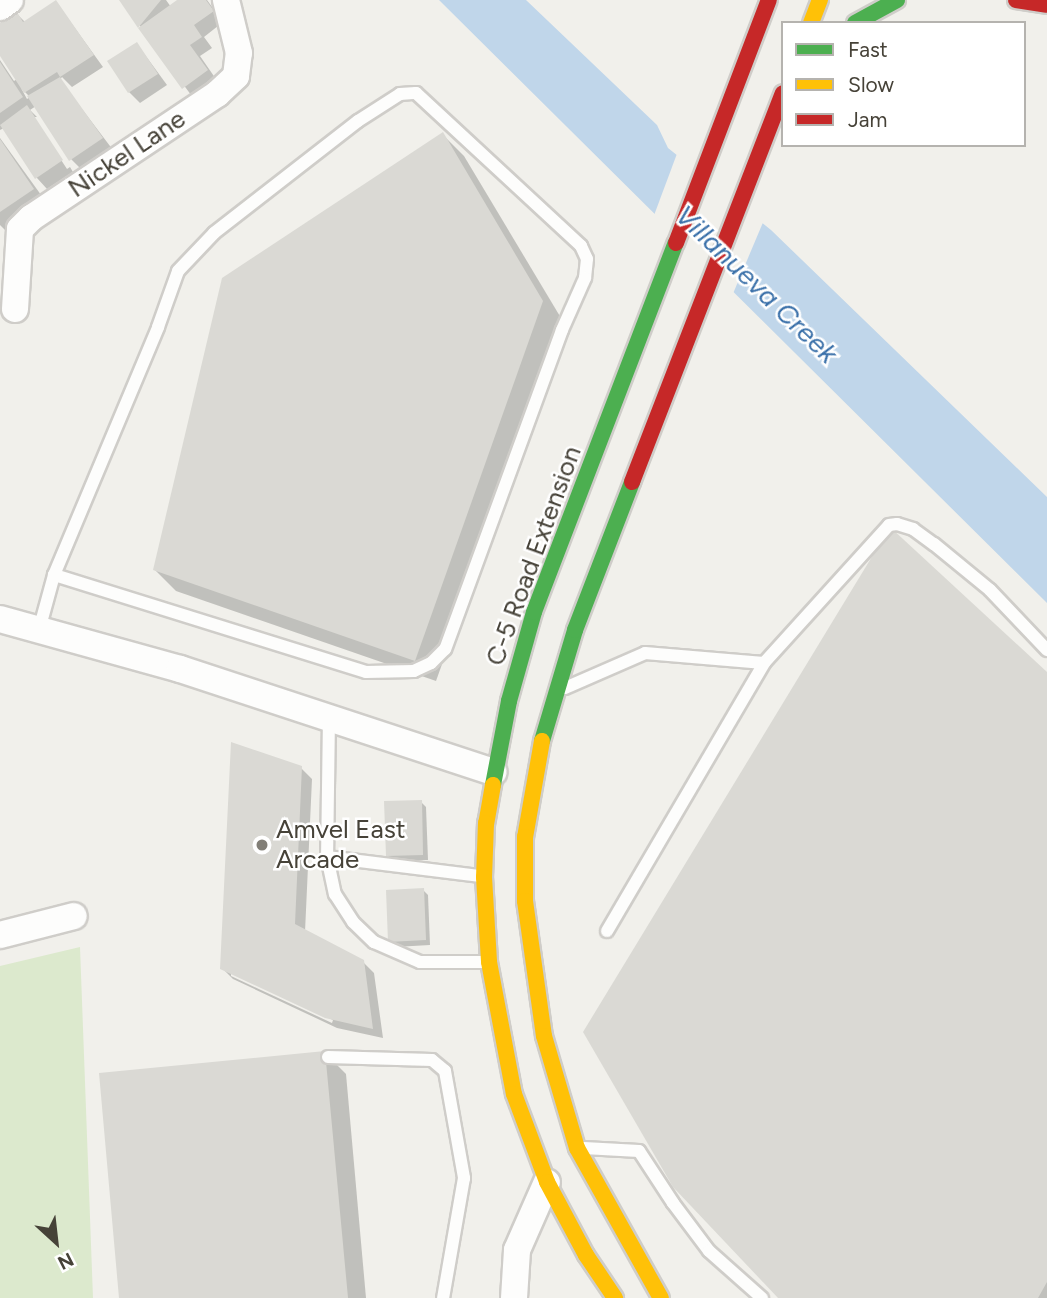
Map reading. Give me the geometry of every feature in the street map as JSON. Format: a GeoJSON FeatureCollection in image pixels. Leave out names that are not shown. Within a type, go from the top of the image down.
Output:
{"type":"FeatureCollection","features":[{"type":"Feature","properties":{"kind":"main road","name":"C-5 Road Extension"},"geometry":{"type":"LineString","coordinates":[[615,1298],[586,1255],[547,1182],[514,1094],[489,962],[484,877],[486,823],[509,701],[534,612],[769,0]]}},
{"type":"Feature","properties":{"kind":"main road"},"geometry":{"type":"LineString","coordinates":[[812,21],[820,0]]}},
{"type":"Feature","properties":{"kind":"main road"},"geometry":{"type":"LineString","coordinates":[[859,21],[897,0]]}},
{"type":"Feature","properties":{"kind":"main road"},"geometry":{"type":"LineString","coordinates":[[1016,0],[1047,4]]}},
{"type":"Feature","properties":{"kind":"main road"},"geometry":{"type":"LineString","coordinates":[[1039,0],[1047,4]]}},
{"type":"Feature","properties":{"kind":"main road"},"geometry":{"type":"LineString","coordinates":[[661,1298],[577,1148],[544,1036],[525,901],[525,837],[544,728],[575,630],[781,98]]}},
{"type":"Feature","properties":{"kind":"street"},"geometry":{"type":"LineString","coordinates":[[0,7],[10,0]]}},
{"type":"Feature","properties":{"kind":"street","name":"Nickel Lane"},"geometry":{"type":"LineString","coordinates":[[16,309],[20,229],[31,218],[216,94],[236,76],[239,53],[226,0]]}},
{"type":"Feature","properties":{"kind":"street"},"geometry":{"type":"LineString","coordinates":[[0,619],[180,669],[494,772]]}},
{"type":"Feature","properties":{"kind":"street"},"geometry":{"type":"LineString","coordinates":[[0,935],[74,916]]}},
{"type":"Feature","properties":{"kind":"street"},"geometry":{"type":"LineString","coordinates":[[514,1298],[517,1250],[547,1182]]}},
{"type":"Feature","properties":{"kind":"lane"},"geometry":{"type":"LineString","coordinates":[[39,630],[54,575],[158,327],[178,271],[214,233],[264,197],[358,121],[400,94],[416,93],[581,246],[587,259],[585,278],[562,330],[445,649],[432,663],[414,671],[366,671],[54,575]]}},
{"type":"Feature","properties":{"kind":"lane"},"geometry":{"type":"LineString","coordinates":[[607,932],[764,663],[889,525],[897,524],[913,529],[934,544],[990,590],[1047,650]]}},
{"type":"Feature","properties":{"kind":"lane"},"geometry":{"type":"LineString","coordinates":[[554,693],[645,653],[764,663]]}},
{"type":"Feature","properties":{"kind":"lane"},"geometry":{"type":"LineString","coordinates":[[329,717],[327,857],[335,894],[354,922],[374,942],[420,962],[489,962]]}},
{"type":"Feature","properties":{"kind":"lane"},"geometry":{"type":"LineString","coordinates":[[327,857],[484,877]]}},
{"type":"Feature","properties":{"kind":"lane"},"geometry":{"type":"LineString","coordinates":[[328,1057],[432,1059],[444,1071],[464,1178],[443,1298]]}},
{"type":"Feature","properties":{"kind":"lane"},"geometry":{"type":"LineString","coordinates":[[577,1148],[639,1151],[709,1251],[762,1298]]}},
{"type":"Feature","properties":{"kind":"green space"},"geometry":{"type":"Polygon","coordinates":[[[80,947],[93,1298],[0,1298],[0,966],[80,947]]]}},
{"type":"Feature","properties":{"kind":"water","name":"Villanueva Creek"},"geometry":{"type":"Polygon","coordinates":[[[439,0],[526,0],[657,125],[668,148],[771,230],[1047,497],[1047,603],[439,0]]]}},
{"type":"Feature","properties":{"kind":"pier"},"geometry":{"type":"Polygon","coordinates":[[[678,151],[764,220],[732,296],[653,218],[678,151]]]}},
{"type":"Feature","properties":{"kind":"building"},"geometry":{"type":"Polygon","coordinates":[[[56,0],[94,55],[60,77],[57,72],[24,93],[0,56],[0,23],[17,12],[23,22],[56,0]]]}},
{"type":"Feature","properties":{"kind":"building"},"geometry":{"type":"Polygon","coordinates":[[[119,0],[161,0],[138,28],[119,0]]]}},
{"type":"Feature","properties":{"kind":"building"},"geometry":{"type":"Polygon","coordinates":[[[177,0],[206,0],[214,11],[194,25],[202,37],[190,45],[208,70],[182,89],[138,28],[177,0]]]}},
{"type":"Feature","properties":{"kind":"building"},"geometry":{"type":"Polygon","coordinates":[[[137,42],[158,74],[128,93],[107,61],[137,42]]]}},
{"type":"Feature","properties":{"kind":"building"},"geometry":{"type":"Polygon","coordinates":[[[0,62],[23,97],[0,113],[0,62]]]}},
{"type":"Feature","properties":{"kind":"building"},"geometry":{"type":"Polygon","coordinates":[[[60,77],[103,138],[69,161],[27,96],[60,77]]]}},
{"type":"Feature","properties":{"kind":"building"},"geometry":{"type":"Polygon","coordinates":[[[27,105],[63,160],[35,179],[0,125],[27,105]]]}},
{"type":"Feature","properties":{"kind":"building"},"geometry":{"type":"Polygon","coordinates":[[[443,132],[543,301],[415,661],[153,570],[222,278],[443,132]]]}},
{"type":"Feature","properties":{"kind":"building"},"geometry":{"type":"Polygon","coordinates":[[[0,139],[34,189],[0,212],[0,139]]]}},
{"type":"Feature","properties":{"kind":"building"},"geometry":{"type":"Polygon","coordinates":[[[890,527],[1047,672],[1047,1282],[1038,1298],[778,1298],[673,1187],[583,1032],[890,527]]]}},
{"type":"Feature","properties":{"kind":"building","name":"Amvel East Arcade"},"geometry":{"type":"Polygon","coordinates":[[[231,742],[302,766],[295,924],[364,960],[373,1029],[325,1018],[220,969],[231,742]]]}},
{"type":"Feature","properties":{"kind":"building"},"geometry":{"type":"Polygon","coordinates":[[[422,800],[423,855],[386,856],[384,801],[422,800]]]}},
{"type":"Feature","properties":{"kind":"building"},"geometry":{"type":"Polygon","coordinates":[[[424,888],[426,940],[388,942],[386,890],[424,888]]]}},
{"type":"Feature","properties":{"kind":"building"},"geometry":{"type":"Polygon","coordinates":[[[325,1051],[348,1298],[119,1298],[99,1073],[325,1051]]]}},
{"type":"Feature","properties":{"kind":"traffic: fast"},"geometry":{"type":"LineString","coordinates":[[859,21],[897,0]]}},
{"type":"Feature","properties":{"kind":"traffic: fast"},"geometry":{"type":"LineString","coordinates":[[493,785],[509,701],[534,612],[676,243]]}},
{"type":"Feature","properties":{"kind":"traffic: fast"},"geometry":{"type":"LineString","coordinates":[[542,741],[575,630],[632,482]]}},
{"type":"Feature","properties":{"kind":"traffic: slow"},"geometry":{"type":"LineString","coordinates":[[812,21],[820,0]]}},
{"type":"Feature","properties":{"kind":"traffic: slow"},"geometry":{"type":"LineString","coordinates":[[542,741],[525,837],[525,901],[544,1036],[577,1148],[661,1298]]}},
{"type":"Feature","properties":{"kind":"traffic: slow"},"geometry":{"type":"LineString","coordinates":[[493,785],[486,823],[484,877],[489,962],[514,1094],[547,1182],[586,1255],[615,1298]]}},
{"type":"Feature","properties":{"kind":"traffic: jam"},"geometry":{"type":"LineString","coordinates":[[676,243],[769,0]]}},
{"type":"Feature","properties":{"kind":"traffic: jam"},"geometry":{"type":"LineString","coordinates":[[1016,0],[1047,5]]}},
{"type":"Feature","properties":{"kind":"traffic: jam"},"geometry":{"type":"LineString","coordinates":[[632,482],[781,98]]}},
{"type":"Feature","properties":{"kind":"place","name":"Amvel East Arcade"},"geometry":{"type":"Point","coordinates":[262,845]}}]}
